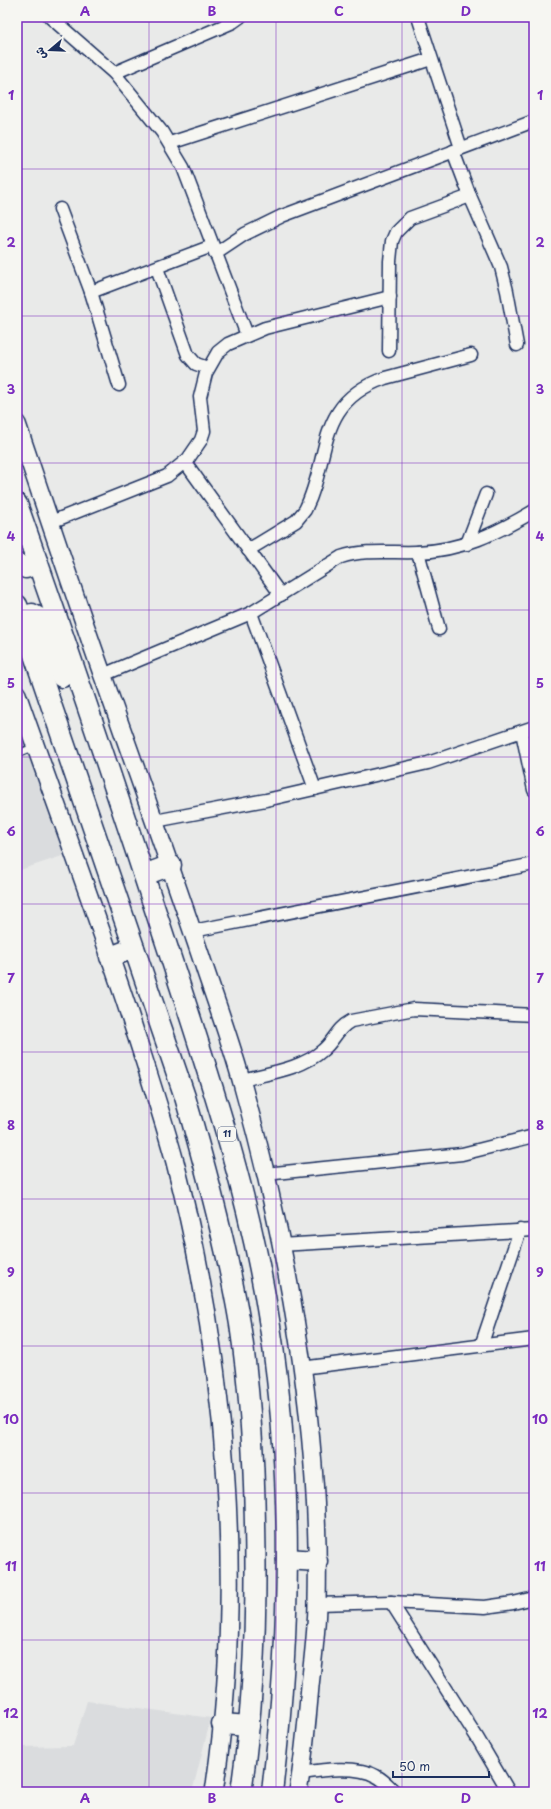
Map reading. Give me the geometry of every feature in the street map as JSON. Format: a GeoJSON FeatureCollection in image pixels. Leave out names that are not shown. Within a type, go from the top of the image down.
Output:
{"type":"FeatureCollection","features":[{"type":"Feature","properties":{"kind":"highway","name":"11"},"geometry":{"type":"LineString","coordinates":[[17,504],[128,827],[213,1087],[236,1164],[255,1242],[269,1320],[280,1399],[285,1479],[287,1559],[283,1679],[272,1792]]}},
{"type":"Feature","properties":{"kind":"highway"},"geometry":{"type":"LineString","coordinates":[[17,564],[26,568],[38,563]]}},
{"type":"Feature","properties":{"kind":"highway"},"geometry":{"type":"LineString","coordinates":[[128,827],[94,768],[43,621],[35,614],[19,611],[185,1097],[205,1165],[226,1248],[240,1324],[249,1402],[254,1487],[256,1610],[249,1726],[241,1792]]}},
{"type":"Feature","properties":{"kind":"highway"},"geometry":{"type":"LineString","coordinates":[[144,875],[171,865]]}},
{"type":"Feature","properties":{"kind":"highway"},"geometry":{"type":"LineString","coordinates":[[110,957],[134,948]]}},
{"type":"Feature","properties":{"kind":"highway"},"geometry":{"type":"LineString","coordinates":[[287,1559],[317,1561]]}},
{"type":"Feature","properties":{"kind":"highway"},"geometry":{"type":"LineString","coordinates":[[222,1724],[249,1726]]}},
{"type":"Feature","properties":{"kind":"main road"},"geometry":{"type":"LineString","coordinates":[[17,424],[103,675],[171,865],[242,1080],[265,1174],[280,1245],[301,1368],[310,1439],[317,1561],[317,1604],[298,1792]]}},
{"type":"Feature","properties":{"kind":"main road"},"geometry":{"type":"LineString","coordinates":[[17,694],[110,957],[155,1093],[174,1161],[202,1284],[212,1346],[221,1425],[228,1535],[228,1606],[222,1724],[214,1792]]}},
{"type":"Feature","properties":{"kind":"street"},"geometry":{"type":"LineString","coordinates":[[50,17],[114,73],[170,143],[183,166],[247,335]]}},
{"type":"Feature","properties":{"kind":"street"},"geometry":{"type":"LineString","coordinates":[[114,73],[233,22],[240,17]]}},
{"type":"Feature","properties":{"kind":"street"},"geometry":{"type":"LineString","coordinates":[[418,17],[432,59],[470,196],[503,273],[517,346]]}},
{"type":"Feature","properties":{"kind":"street"},"geometry":{"type":"LineString","coordinates":[[170,143],[432,59]]}},
{"type":"Feature","properties":{"kind":"street"},"geometry":{"type":"LineString","coordinates":[[91,292],[157,268],[214,250],[282,216],[534,121]]}},
{"type":"Feature","properties":{"kind":"street"},"geometry":{"type":"LineString","coordinates":[[389,351],[390,251],[396,232],[403,224],[420,214],[470,196]]}},
{"type":"Feature","properties":{"kind":"street"},"geometry":{"type":"LineString","coordinates":[[60,209],[91,292],[119,385]]}},
{"type":"Feature","properties":{"kind":"street"},"geometry":{"type":"LineString","coordinates":[[157,268],[188,355],[196,364],[208,368]]}},
{"type":"Feature","properties":{"kind":"street"},"geometry":{"type":"LineString","coordinates":[[51,522],[168,476],[185,462],[194,452],[203,435],[204,425],[200,397],[208,368],[218,352],[228,344],[265,328],[390,297]]}},
{"type":"Feature","properties":{"kind":"street"},"geometry":{"type":"LineString","coordinates":[[248,550],[296,521],[305,510],[333,421],[349,399],[372,383],[385,378],[471,355]]}},
{"type":"Feature","properties":{"kind":"street"},"geometry":{"type":"LineString","coordinates":[[185,462],[281,595]]}},
{"type":"Feature","properties":{"kind":"street"},"geometry":{"type":"LineString","coordinates":[[467,544],[486,494]]}},
{"type":"Feature","properties":{"kind":"street"},"geometry":{"type":"LineString","coordinates":[[103,675],[251,613],[327,565],[348,555],[418,552],[446,549],[467,544],[503,529],[534,511]]}},
{"type":"Feature","properties":{"kind":"street"},"geometry":{"type":"LineString","coordinates":[[418,552],[439,629]]}},
{"type":"Feature","properties":{"kind":"street"},"geometry":{"type":"LineString","coordinates":[[251,613],[315,789]]}},
{"type":"Feature","properties":{"kind":"street"},"geometry":{"type":"LineString","coordinates":[[155,821],[315,789],[428,763],[534,728]]}},
{"type":"Feature","properties":{"kind":"street"},"geometry":{"type":"LineString","coordinates":[[522,732],[534,790]]}},
{"type":"Feature","properties":{"kind":"street"},"geometry":{"type":"LineString","coordinates":[[192,931],[534,864]]}},
{"type":"Feature","properties":{"kind":"street"},"geometry":{"type":"LineString","coordinates":[[242,1080],[278,1071],[312,1058],[329,1044],[342,1025],[351,1021],[414,1009],[534,1015]]}},
{"type":"Feature","properties":{"kind":"street"},"geometry":{"type":"LineString","coordinates":[[265,1174],[454,1155],[484,1150],[534,1136]]}},
{"type":"Feature","properties":{"kind":"street"},"geometry":{"type":"LineString","coordinates":[[280,1245],[530,1229],[481,1346]]}},
{"type":"Feature","properties":{"kind":"street"},"geometry":{"type":"LineString","coordinates":[[301,1368],[534,1340]]}},
{"type":"Feature","properties":{"kind":"street"},"geometry":{"type":"LineString","coordinates":[[317,1604],[391,1602],[485,1607],[534,1598]]}},
{"type":"Feature","properties":{"kind":"street"},"geometry":{"type":"LineString","coordinates":[[391,1602],[481,1744],[509,1792]]}},
{"type":"Feature","properties":{"kind":"street"},"geometry":{"type":"LineString","coordinates":[[301,1773],[343,1770],[368,1773],[383,1781],[395,1792]]}},
{"type":"Feature","properties":{"kind":"lane"},"geometry":{"type":"LineString","coordinates":[[17,754],[35,746]]}},
{"type":"Feature","properties":{"kind":"shaded area"},"geometry":{"type":"Polygon","coordinates":[[[17,714],[65,855],[17,871],[17,714]]]}},
{"type":"Feature","properties":{"kind":"shaded area"},"geometry":{"type":"Polygon","coordinates":[[[87,1701],[211,1718],[192,1792],[17,1792],[17,1747],[73,1746],[87,1701]]]}}]}
